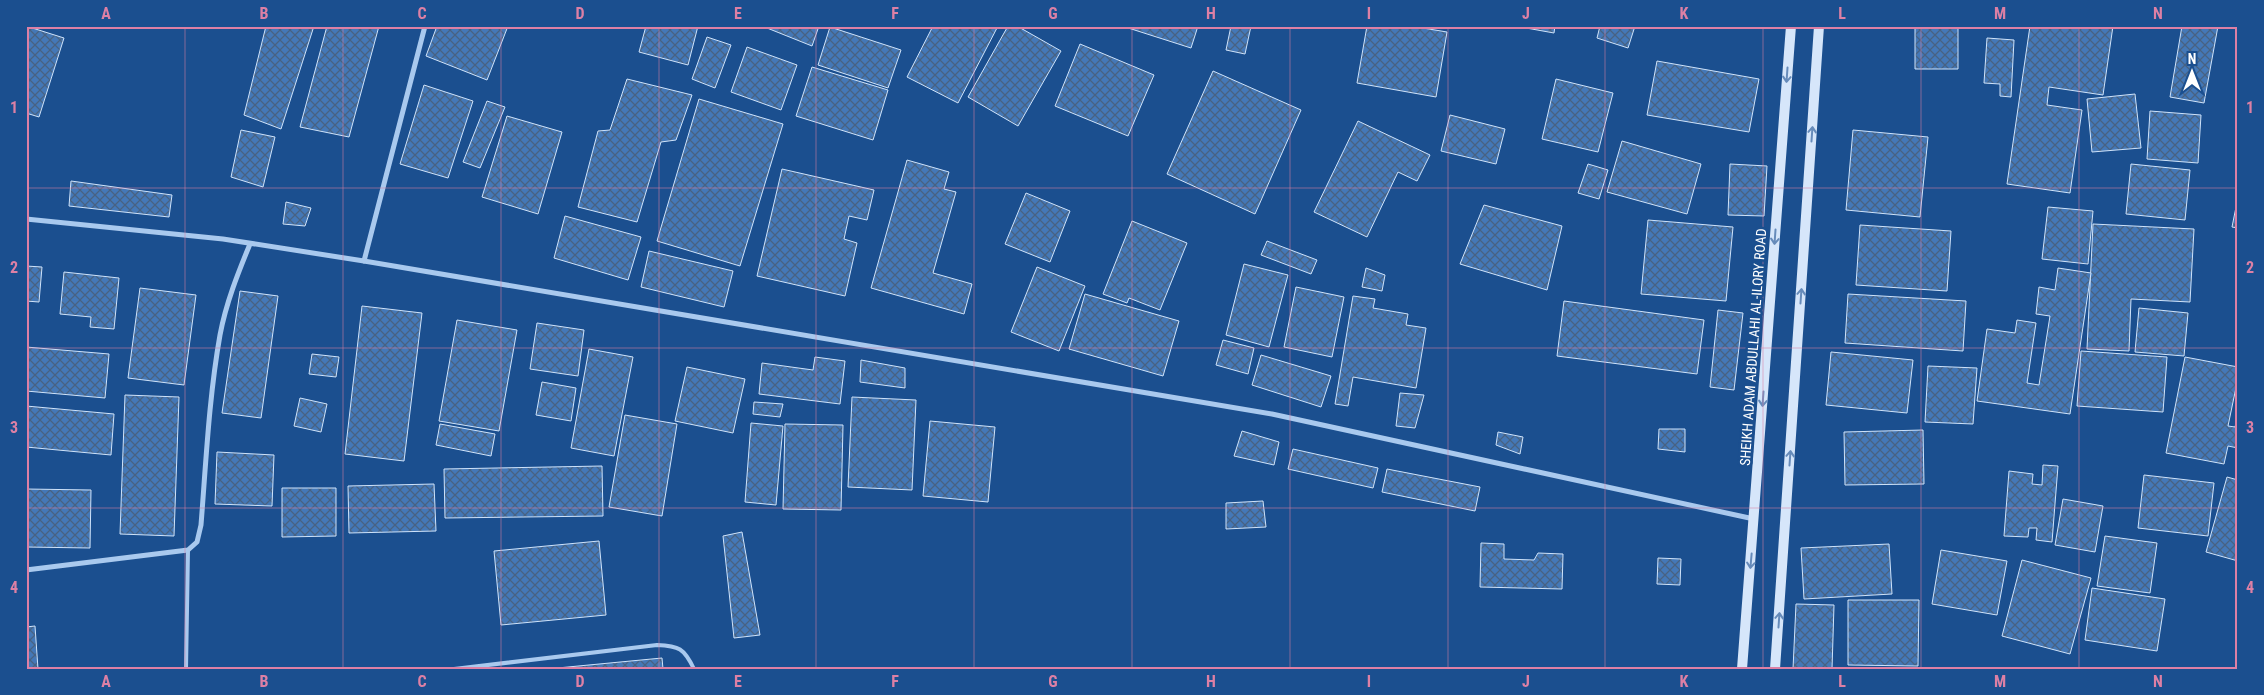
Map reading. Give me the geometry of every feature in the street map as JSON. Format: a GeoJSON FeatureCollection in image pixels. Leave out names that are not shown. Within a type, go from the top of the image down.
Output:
{"type":"FeatureCollection","features":[{"type":"Feature","properties":{"kind":"street"},"geometry":{"type":"LineString","coordinates":[[364,261],[425,26]]}},
{"type":"Feature","properties":{"kind":"street","name":"SHEIKH ADAM ABDULLAHI AL-ILORY ROAD"},"geometry":{"type":"LineString","coordinates":[[1742,669],[1791,26]]}},
{"type":"Feature","properties":{"kind":"street"},"geometry":{"type":"LineString","coordinates":[[1775,669],[1819,26]]}},
{"type":"Feature","properties":{"kind":"street"},"geometry":{"type":"LineString","coordinates":[[26,219],[250,244],[364,261],[1272,414],[1754,520]]}},
{"type":"Feature","properties":{"kind":"street"},"geometry":{"type":"LineString","coordinates":[[26,570],[188,550],[197,542],[201,525],[213,386],[220,333],[231,291],[250,244]]}},
{"type":"Feature","properties":{"kind":"lane"},"geometry":{"type":"LineString","coordinates":[[186,669],[188,550]]}},
{"type":"Feature","properties":{"kind":"lane"},"geometry":{"type":"LineString","coordinates":[[454,669],[657,645],[673,646],[683,650],[694,669]]}},
{"type":"Feature","properties":{"kind":"building"},"geometry":{"type":"Polygon","coordinates":[[[26,26],[64,38],[39,117],[26,113],[26,26]]]}},
{"type":"Feature","properties":{"kind":"building"},"geometry":{"type":"Polygon","coordinates":[[[266,26],[314,26],[281,129],[244,115],[266,26]]]}},
{"type":"Feature","properties":{"kind":"building"},"geometry":{"type":"Polygon","coordinates":[[[327,26],[379,26],[349,137],[300,127],[327,26]]]}},
{"type":"Feature","properties":{"kind":"building"},"geometry":{"type":"Polygon","coordinates":[[[437,26],[508,26],[487,80],[426,56],[437,26]]]}},
{"type":"Feature","properties":{"kind":"building"},"geometry":{"type":"Polygon","coordinates":[[[646,26],[698,26],[688,65],[639,52],[646,26]]]}},
{"type":"Feature","properties":{"kind":"building"},"geometry":{"type":"Polygon","coordinates":[[[762,26],[819,26],[812,46],[762,26]]]}},
{"type":"Feature","properties":{"kind":"building"},"geometry":{"type":"Polygon","coordinates":[[[933,26],[998,26],[958,103],[907,77],[933,26]]]}},
{"type":"Feature","properties":{"kind":"building"},"geometry":{"type":"Polygon","coordinates":[[[1008,26],[1017,26],[1061,51],[1018,126],[968,97],[1008,26]]]}},
{"type":"Feature","properties":{"kind":"building"},"geometry":{"type":"Polygon","coordinates":[[[1122,26],[1198,26],[1191,48],[1122,26]]]}},
{"type":"Feature","properties":{"kind":"building"},"geometry":{"type":"Polygon","coordinates":[[[1231,26],[1251,26],[1245,54],[1226,50],[1231,26]]]}},
{"type":"Feature","properties":{"kind":"building"},"geometry":{"type":"Polygon","coordinates":[[[1367,26],[1411,26],[1447,32],[1436,97],[1357,83],[1367,26]]]}},
{"type":"Feature","properties":{"kind":"building"},"geometry":{"type":"Polygon","coordinates":[[[1515,26],[1555,26],[1554,33],[1515,26]]]}},
{"type":"Feature","properties":{"kind":"building"},"geometry":{"type":"Polygon","coordinates":[[[1600,26],[1635,26],[1628,48],[1597,38],[1600,26]]]}},
{"type":"Feature","properties":{"kind":"building"},"geometry":{"type":"Polygon","coordinates":[[[1915,26],[2006,27],[1958,27],[1958,69],[1915,69],[1915,26]]]}},
{"type":"Feature","properties":{"kind":"building"},"geometry":{"type":"Polygon","coordinates":[[[2030,26],[2113,26],[2103,95],[2049,87],[2047,105],[2082,110],[2070,193],[2007,184],[2030,26]]]}},
{"type":"Feature","properties":{"kind":"building"},"geometry":{"type":"Polygon","coordinates":[[[2182,26],[2218,26],[2204,103],[2170,97],[2182,26]]]}},
{"type":"Feature","properties":{"kind":"building"},"geometry":{"type":"Polygon","coordinates":[[[830,27],[901,50],[888,88],[818,65],[830,27]]]}},
{"type":"Feature","properties":{"kind":"building"},"geometry":{"type":"Polygon","coordinates":[[[707,37],[731,45],[715,88],[692,79],[707,37]]]}},
{"type":"Feature","properties":{"kind":"building"},"geometry":{"type":"Polygon","coordinates":[[[1987,38],[2014,40],[2011,97],[2000,96],[2000,84],[1984,83],[1987,38]]]}},
{"type":"Feature","properties":{"kind":"building"},"geometry":{"type":"Polygon","coordinates":[[[1080,44],[1154,75],[1128,136],[1055,106],[1080,44]]]}},
{"type":"Feature","properties":{"kind":"building"},"geometry":{"type":"Polygon","coordinates":[[[747,47],[797,65],[781,110],[731,92],[747,47]]]}},
{"type":"Feature","properties":{"kind":"building"},"geometry":{"type":"Polygon","coordinates":[[[1657,61],[1759,79],[1749,132],[1647,115],[1657,61]]]}},
{"type":"Feature","properties":{"kind":"building"},"geometry":{"type":"Polygon","coordinates":[[[812,67],[888,90],[873,140],[796,116],[812,67]]]}},
{"type":"Feature","properties":{"kind":"building"},"geometry":{"type":"Polygon","coordinates":[[[1213,71],[1301,110],[1255,214],[1167,174],[1213,71]]]}},
{"type":"Feature","properties":{"kind":"building"},"geometry":{"type":"Polygon","coordinates":[[[627,79],[692,95],[676,140],[661,142],[637,222],[578,207],[598,131],[610,130],[627,79]]]}},
{"type":"Feature","properties":{"kind":"building"},"geometry":{"type":"Polygon","coordinates":[[[1556,79],[1613,93],[1598,152],[1542,139],[1556,79]]]}},
{"type":"Feature","properties":{"kind":"building"},"geometry":{"type":"Polygon","coordinates":[[[424,85],[473,101],[448,178],[400,164],[424,85]]]}},
{"type":"Feature","properties":{"kind":"building"},"geometry":{"type":"Polygon","coordinates":[[[2135,94],[2141,148],[2092,152],[2087,99],[2135,94]]]}},
{"type":"Feature","properties":{"kind":"building"},"geometry":{"type":"Polygon","coordinates":[[[699,99],[783,124],[740,266],[657,241],[699,99]]]}},
{"type":"Feature","properties":{"kind":"building"},"geometry":{"type":"Polygon","coordinates":[[[487,101],[505,107],[480,168],[463,162],[487,101]]]}},
{"type":"Feature","properties":{"kind":"building"},"geometry":{"type":"Polygon","coordinates":[[[2150,111],[2201,115],[2198,163],[2147,159],[2150,111]]]}},
{"type":"Feature","properties":{"kind":"building"},"geometry":{"type":"Polygon","coordinates":[[[1450,115],[1505,129],[1496,164],[1441,151],[1450,115]]]}},
{"type":"Feature","properties":{"kind":"building"},"geometry":{"type":"Polygon","coordinates":[[[507,116],[562,132],[538,214],[482,197],[507,116]]]}},
{"type":"Feature","properties":{"kind":"building"},"geometry":{"type":"Polygon","coordinates":[[[1358,121],[1430,155],[1417,181],[1398,172],[1367,237],[1314,212],[1358,121]]]}},
{"type":"Feature","properties":{"kind":"building"},"geometry":{"type":"Polygon","coordinates":[[[241,130],[275,137],[263,187],[231,177],[241,130]]]}},
{"type":"Feature","properties":{"kind":"building"},"geometry":{"type":"Polygon","coordinates":[[[1853,130],[1928,137],[1920,217],[1846,210],[1853,130]]]}},
{"type":"Feature","properties":{"kind":"building"},"geometry":{"type":"Polygon","coordinates":[[[1622,141],[1701,164],[1687,214],[1607,192],[1622,141]]]}},
{"type":"Feature","properties":{"kind":"building"},"geometry":{"type":"Polygon","coordinates":[[[907,160],[949,172],[944,189],[956,192],[933,273],[972,284],[964,314],[871,288],[907,160]]]}},
{"type":"Feature","properties":{"kind":"building"},"geometry":{"type":"Polygon","coordinates":[[[1588,164],[1608,170],[1599,199],[1578,193],[1588,164]]]}},
{"type":"Feature","properties":{"kind":"building"},"geometry":{"type":"Polygon","coordinates":[[[1730,164],[1767,166],[1764,216],[1728,215],[1730,164]]]}},
{"type":"Feature","properties":{"kind":"building"},"geometry":{"type":"Polygon","coordinates":[[[2131,164],[2190,170],[2185,220],[2126,214],[2131,164]]]}},
{"type":"Feature","properties":{"kind":"building"},"geometry":{"type":"Polygon","coordinates":[[[782,169],[874,190],[867,220],[849,216],[844,239],[857,243],[845,296],[757,276],[782,169]]]}},
{"type":"Feature","properties":{"kind":"building"},"geometry":{"type":"Polygon","coordinates":[[[71,181],[172,195],[169,217],[69,206],[71,181]]]}},
{"type":"Feature","properties":{"kind":"building"},"geometry":{"type":"Polygon","coordinates":[[[1026,193],[1070,211],[1050,262],[1005,244],[1026,193]]]}},
{"type":"Feature","properties":{"kind":"building"},"geometry":{"type":"Polygon","coordinates":[[[286,202],[311,208],[305,226],[283,224],[286,202]]]}},
{"type":"Feature","properties":{"kind":"building"},"geometry":{"type":"Polygon","coordinates":[[[2238,202],[2238,228],[2232,227],[2238,202]]]}},
{"type":"Feature","properties":{"kind":"building"},"geometry":{"type":"Polygon","coordinates":[[[1484,205],[1562,226],[1547,290],[1460,264],[1484,205]]]}},
{"type":"Feature","properties":{"kind":"building"},"geometry":{"type":"Polygon","coordinates":[[[2048,207],[2093,211],[2088,264],[2042,259],[2048,207]]]}},
{"type":"Feature","properties":{"kind":"building"},"geometry":{"type":"Polygon","coordinates":[[[565,216],[641,237],[628,280],[554,258],[565,216]]]}},
{"type":"Feature","properties":{"kind":"building"},"geometry":{"type":"Polygon","coordinates":[[[1648,220],[1733,227],[1726,301],[1641,294],[1648,220]]]}},
{"type":"Feature","properties":{"kind":"building"},"geometry":{"type":"Polygon","coordinates":[[[1132,221],[1187,243],[1160,310],[1129,298],[1127,303],[1103,294],[1132,221]]]}},
{"type":"Feature","properties":{"kind":"building"},"geometry":{"type":"Polygon","coordinates":[[[2093,224],[2194,229],[2190,302],[2131,299],[2129,351],[2087,349],[2093,224]]]}},
{"type":"Feature","properties":{"kind":"building"},"geometry":{"type":"Polygon","coordinates":[[[1860,225],[1951,231],[1947,291],[1856,285],[1860,225]]]}},
{"type":"Feature","properties":{"kind":"building"},"geometry":{"type":"Polygon","coordinates":[[[1267,241],[1317,260],[1311,274],[1261,255],[1267,241]]]}},
{"type":"Feature","properties":{"kind":"building"},"geometry":{"type":"Polygon","coordinates":[[[649,251],[733,271],[724,307],[641,287],[649,251]]]}},
{"type":"Feature","properties":{"kind":"building"},"geometry":{"type":"Polygon","coordinates":[[[1244,264],[1288,275],[1269,347],[1226,335],[1244,264]]]}},
{"type":"Feature","properties":{"kind":"building"},"geometry":{"type":"Polygon","coordinates":[[[26,266],[42,267],[39,302],[26,301],[26,266]]]}},
{"type":"Feature","properties":{"kind":"building"},"geometry":{"type":"Polygon","coordinates":[[[1037,267],[1085,286],[1059,351],[1011,332],[1037,267]]]}},
{"type":"Feature","properties":{"kind":"building"},"geometry":{"type":"Polygon","coordinates":[[[1366,268],[1385,275],[1382,291],[1362,287],[1366,268]]]}},
{"type":"Feature","properties":{"kind":"building"},"geometry":{"type":"Polygon","coordinates":[[[2058,268],[2091,273],[2070,414],[1977,401],[1987,329],[2015,333],[2017,320],[2036,323],[2027,383],[2039,385],[2050,316],[2036,314],[2039,287],[2055,290],[2058,268]]]}},
{"type":"Feature","properties":{"kind":"building"},"geometry":{"type":"Polygon","coordinates":[[[64,272],[119,278],[114,329],[90,327],[91,317],[60,314],[64,272]]]}},
{"type":"Feature","properties":{"kind":"building"},"geometry":{"type":"Polygon","coordinates":[[[1296,287],[1344,297],[1332,357],[1284,347],[1296,287]]]}},
{"type":"Feature","properties":{"kind":"building"},"geometry":{"type":"Polygon","coordinates":[[[140,288],[196,295],[184,385],[128,378],[140,288]]]}},
{"type":"Feature","properties":{"kind":"building"},"geometry":{"type":"Polygon","coordinates":[[[240,291],[278,296],[261,418],[222,413],[240,291]]]}},
{"type":"Feature","properties":{"kind":"building"},"geometry":{"type":"Polygon","coordinates":[[[1085,294],[1179,321],[1163,376],[1069,349],[1085,294]]]}},
{"type":"Feature","properties":{"kind":"building"},"geometry":{"type":"Polygon","coordinates":[[[1848,294],[1966,301],[1963,351],[1845,343],[1848,294]]]}},
{"type":"Feature","properties":{"kind":"building"},"geometry":{"type":"Polygon","coordinates":[[[1353,296],[1375,299],[1373,308],[1408,314],[1406,325],[1426,328],[1416,388],[1353,377],[1348,406],[1335,404],[1353,296]]]}},
{"type":"Feature","properties":{"kind":"building"},"geometry":{"type":"Polygon","coordinates":[[[1564,301],[1704,320],[1697,374],[1557,356],[1564,301]]]}},
{"type":"Feature","properties":{"kind":"building"},"geometry":{"type":"Polygon","coordinates":[[[362,306],[422,313],[404,461],[345,454],[362,306]]]}},
{"type":"Feature","properties":{"kind":"building"},"geometry":{"type":"Polygon","coordinates":[[[2139,308],[2188,313],[2184,356],[2135,352],[2139,308]]]}},
{"type":"Feature","properties":{"kind":"building"},"geometry":{"type":"Polygon","coordinates":[[[1718,310],[1743,313],[1734,390],[1710,387],[1718,310]]]}},
{"type":"Feature","properties":{"kind":"building"},"geometry":{"type":"Polygon","coordinates":[[[457,320],[517,330],[499,431],[439,421],[457,320]]]}},
{"type":"Feature","properties":{"kind":"building"},"geometry":{"type":"Polygon","coordinates":[[[537,323],[584,330],[578,376],[530,369],[537,323]]]}},
{"type":"Feature","properties":{"kind":"building"},"geometry":{"type":"Polygon","coordinates":[[[1223,340],[1254,348],[1248,374],[1216,365],[1223,340]]]}},
{"type":"Feature","properties":{"kind":"building"},"geometry":{"type":"Polygon","coordinates":[[[26,347],[109,354],[105,398],[26,391],[26,347]]]}},
{"type":"Feature","properties":{"kind":"building"},"geometry":{"type":"Polygon","coordinates":[[[589,349],[633,357],[614,456],[571,448],[589,349]]]}},
{"type":"Feature","properties":{"kind":"building"},"geometry":{"type":"Polygon","coordinates":[[[2081,351],[2167,357],[2163,412],[2077,406],[2081,351]]]}},
{"type":"Feature","properties":{"kind":"building"},"geometry":{"type":"Polygon","coordinates":[[[1831,352],[1913,360],[1907,413],[1826,405],[1831,352]]]}},
{"type":"Feature","properties":{"kind":"building"},"geometry":{"type":"Polygon","coordinates":[[[312,354],[339,357],[336,377],[309,374],[312,354]]]}},
{"type":"Feature","properties":{"kind":"building"},"geometry":{"type":"Polygon","coordinates":[[[1261,355],[1331,376],[1321,407],[1252,385],[1261,355]]]}},
{"type":"Feature","properties":{"kind":"building"},"geometry":{"type":"Polygon","coordinates":[[[815,357],[845,361],[840,404],[759,394],[762,363],[813,370],[815,357]]]}},
{"type":"Feature","properties":{"kind":"building"},"geometry":{"type":"Polygon","coordinates":[[[2185,357],[2238,367],[2238,378],[2228,426],[2235,427],[2238,416],[2238,448],[2228,446],[2224,464],[2166,453],[2185,357]]]}},
{"type":"Feature","properties":{"kind":"building"},"geometry":{"type":"Polygon","coordinates":[[[861,360],[905,368],[905,388],[860,382],[861,360]]]}},
{"type":"Feature","properties":{"kind":"building"},"geometry":{"type":"Polygon","coordinates":[[[1928,366],[1977,368],[1973,424],[1925,422],[1928,366]]]}},
{"type":"Feature","properties":{"kind":"building"},"geometry":{"type":"Polygon","coordinates":[[[687,367],[745,379],[733,433],[675,421],[687,367]]]}},
{"type":"Feature","properties":{"kind":"building"},"geometry":{"type":"Polygon","coordinates":[[[542,382],[576,388],[571,421],[536,415],[542,382]]]}},
{"type":"Feature","properties":{"kind":"building"},"geometry":{"type":"Polygon","coordinates":[[[1400,393],[1424,395],[1415,428],[1396,426],[1400,393]]]}},
{"type":"Feature","properties":{"kind":"building"},"geometry":{"type":"Polygon","coordinates":[[[125,395],[179,397],[174,536],[120,534],[125,395]]]}},
{"type":"Feature","properties":{"kind":"building"},"geometry":{"type":"Polygon","coordinates":[[[852,397],[916,400],[912,490],[848,487],[852,397]]]}},
{"type":"Feature","properties":{"kind":"building"},"geometry":{"type":"Polygon","coordinates":[[[300,398],[327,404],[321,432],[294,426],[300,398]]]}},
{"type":"Feature","properties":{"kind":"building"},"geometry":{"type":"Polygon","coordinates":[[[754,402],[783,404],[780,417],[753,414],[754,402]]]}},
{"type":"Feature","properties":{"kind":"building"},"geometry":{"type":"Polygon","coordinates":[[[26,406],[114,414],[111,455],[26,447],[26,406]]]}},
{"type":"Feature","properties":{"kind":"building"},"geometry":{"type":"Polygon","coordinates":[[[625,415],[677,424],[662,516],[609,507],[625,415]]]}},
{"type":"Feature","properties":{"kind":"building"},"geometry":{"type":"Polygon","coordinates":[[[930,421],[995,427],[988,502],[923,496],[930,421]]]}},
{"type":"Feature","properties":{"kind":"building"},"geometry":{"type":"Polygon","coordinates":[[[751,423],[783,426],[776,505],[745,502],[751,423]]]}},
{"type":"Feature","properties":{"kind":"building"},"geometry":{"type":"Polygon","coordinates":[[[440,424],[495,434],[491,456],[436,445],[440,424]]]}},
{"type":"Feature","properties":{"kind":"building"},"geometry":{"type":"Polygon","coordinates":[[[785,424],[843,425],[841,510],[783,509],[785,424]]]}},
{"type":"Feature","properties":{"kind":"building"},"geometry":{"type":"Polygon","coordinates":[[[1659,429],[1685,429],[1685,452],[1658,449],[1659,429]]]}},
{"type":"Feature","properties":{"kind":"building"},"geometry":{"type":"Polygon","coordinates":[[[1923,430],[1924,484],[1845,485],[1844,432],[1923,430]]]}},
{"type":"Feature","properties":{"kind":"building"},"geometry":{"type":"Polygon","coordinates":[[[1242,431],[1279,442],[1274,465],[1234,456],[1242,431]]]}},
{"type":"Feature","properties":{"kind":"building"},"geometry":{"type":"Polygon","coordinates":[[[1498,432],[1523,437],[1520,454],[1496,445],[1498,432]]]}},
{"type":"Feature","properties":{"kind":"building"},"geometry":{"type":"Polygon","coordinates":[[[1293,449],[1378,468],[1373,488],[1288,469],[1293,449]]]}},
{"type":"Feature","properties":{"kind":"building"},"geometry":{"type":"Polygon","coordinates":[[[217,452],[274,455],[272,506],[215,504],[217,452]]]}},
{"type":"Feature","properties":{"kind":"building"},"geometry":{"type":"Polygon","coordinates":[[[2043,465],[2058,466],[2052,542],[2036,540],[2037,528],[2029,528],[2028,537],[2004,536],[2009,471],[2033,474],[2032,484],[2042,485],[2043,465]]]}},
{"type":"Feature","properties":{"kind":"building"},"geometry":{"type":"Polygon","coordinates":[[[602,466],[603,516],[445,518],[444,469],[602,466]]]}},
{"type":"Feature","properties":{"kind":"building"},"geometry":{"type":"Polygon","coordinates":[[[1387,469],[1480,487],[1475,511],[1382,492],[1387,469]]]}},
{"type":"Feature","properties":{"kind":"building"},"geometry":{"type":"Polygon","coordinates":[[[2144,475],[2214,483],[2208,536],[2138,528],[2144,475]]]}},
{"type":"Feature","properties":{"kind":"building"},"geometry":{"type":"Polygon","coordinates":[[[2227,477],[2238,480],[2238,561],[2206,552],[2227,477]]]}},
{"type":"Feature","properties":{"kind":"building"},"geometry":{"type":"Polygon","coordinates":[[[434,484],[436,531],[349,533],[348,486],[434,484]]]}},
{"type":"Feature","properties":{"kind":"building"},"geometry":{"type":"Polygon","coordinates":[[[282,488],[336,488],[336,536],[282,537],[282,488]]]}},
{"type":"Feature","properties":{"kind":"building"},"geometry":{"type":"Polygon","coordinates":[[[26,489],[91,490],[90,548],[26,547],[26,489]]]}},
{"type":"Feature","properties":{"kind":"building"},"geometry":{"type":"Polygon","coordinates":[[[2063,499],[2103,506],[2095,552],[2055,545],[2063,499]]]}},
{"type":"Feature","properties":{"kind":"building"},"geometry":{"type":"Polygon","coordinates":[[[1263,501],[1266,527],[1226,529],[1226,503],[1263,501]]]}},
{"type":"Feature","properties":{"kind":"building"},"geometry":{"type":"Polygon","coordinates":[[[742,532],[760,635],[734,638],[723,536],[742,532]]]}},
{"type":"Feature","properties":{"kind":"building"},"geometry":{"type":"Polygon","coordinates":[[[2105,536],[2157,543],[2150,593],[2097,586],[2105,536]]]}},
{"type":"Feature","properties":{"kind":"building"},"geometry":{"type":"Polygon","coordinates":[[[599,541],[606,615],[501,625],[494,551],[599,541]]]}},
{"type":"Feature","properties":{"kind":"building"},"geometry":{"type":"Polygon","coordinates":[[[1481,543],[1504,544],[1504,559],[1534,560],[1538,553],[1563,554],[1562,589],[1480,587],[1481,543]]]}},
{"type":"Feature","properties":{"kind":"building"},"geometry":{"type":"Polygon","coordinates":[[[1889,544],[1892,594],[1804,599],[1801,548],[1889,544]]]}},
{"type":"Feature","properties":{"kind":"building"},"geometry":{"type":"Polygon","coordinates":[[[1941,550],[2007,561],[1997,615],[1932,604],[1941,550]]]}},
{"type":"Feature","properties":{"kind":"building"},"geometry":{"type":"Polygon","coordinates":[[[1658,558],[1681,559],[1680,585],[1657,584],[1658,558]]]}},
{"type":"Feature","properties":{"kind":"building"},"geometry":{"type":"Polygon","coordinates":[[[2022,560],[2091,578],[2070,654],[2002,636],[2022,560]]]}},
{"type":"Feature","properties":{"kind":"building"},"geometry":{"type":"Polygon","coordinates":[[[2092,588],[2165,599],[2157,651],[2085,640],[2092,588]]]}},
{"type":"Feature","properties":{"kind":"building"},"geometry":{"type":"Polygon","coordinates":[[[1848,600],[1919,600],[1918,666],[1848,665],[1848,600]]]}},
{"type":"Feature","properties":{"kind":"building"},"geometry":{"type":"Polygon","coordinates":[[[1796,604],[1834,605],[1832,669],[1793,669],[1796,604]]]}},
{"type":"Feature","properties":{"kind":"building"},"geometry":{"type":"Polygon","coordinates":[[[35,626],[38,669],[26,669],[26,627],[35,626]]]}},
{"type":"Feature","properties":{"kind":"building"},"geometry":{"type":"Polygon","coordinates":[[[662,658],[663,669],[547,669],[662,658]]]}}]}
